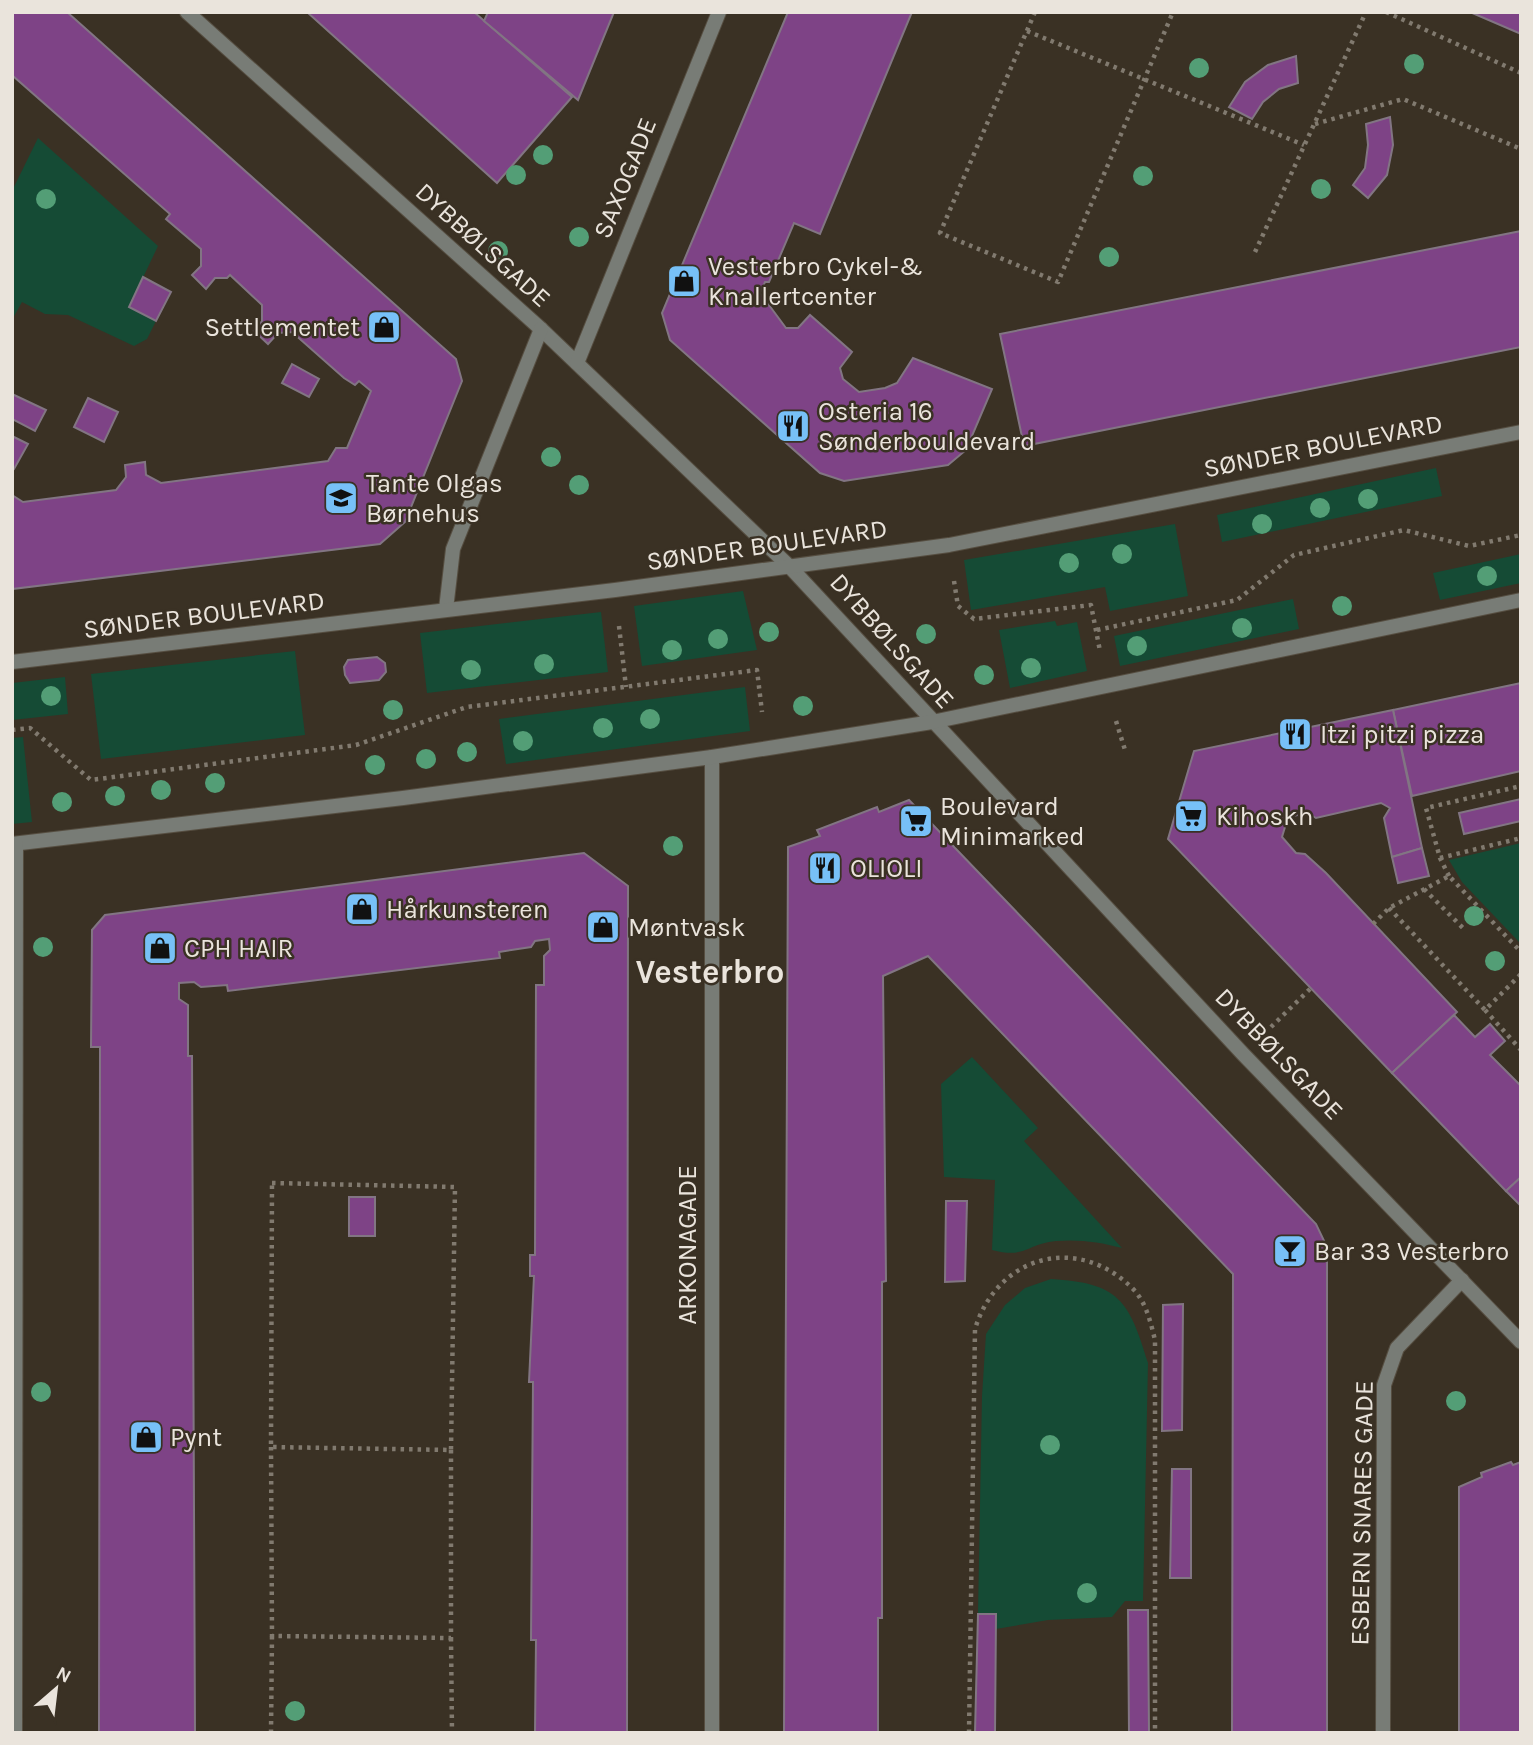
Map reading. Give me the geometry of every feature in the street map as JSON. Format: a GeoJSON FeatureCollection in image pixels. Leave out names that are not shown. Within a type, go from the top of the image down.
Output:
{"type":"FeatureCollection","features":[{"type":"Feature","properties":{"kind":"street","name":"DYBBØLSGADE"},"geometry":{"type":"LineString","coordinates":[[187,12],[577,363],[790,567],[1243,1054],[1521,1342]]}},
{"type":"Feature","properties":{"kind":"street","name":"SAXOGADE"},"geometry":{"type":"LineString","coordinates":[[577,363],[719,12]]}},
{"type":"Feature","properties":{"kind":"street"},"geometry":{"type":"LineString","coordinates":[[446,609],[453,549],[541,330]]}},
{"type":"Feature","properties":{"kind":"street","name":"SØNDER BOULEVARD"},"geometry":{"type":"LineString","coordinates":[[12,662],[615,590],[949,545],[1521,432]]}},
{"type":"Feature","properties":{"kind":"street"},"geometry":{"type":"LineString","coordinates":[[15,1733],[14,844],[712,757],[932,722],[1521,600]]}},
{"type":"Feature","properties":{"kind":"street","name":"ARKONAGADE"},"geometry":{"type":"LineString","coordinates":[[712,757],[712,1733]]}},
{"type":"Feature","properties":{"kind":"street","name":"ESBERN SNARES GADE"},"geometry":{"type":"LineString","coordinates":[[1383,1733],[1384,1385],[1397,1348],[1462,1280]]}},
{"type":"Feature","properties":{"kind":"path"},"geometry":{"type":"LineString","coordinates":[[1035,12],[940,233],[1058,282],[1173,12]]}},
{"type":"Feature","properties":{"kind":"path"},"geometry":{"type":"LineString","coordinates":[[1255,252],[1366,12]]}},
{"type":"Feature","properties":{"kind":"path"},"geometry":{"type":"LineString","coordinates":[[1386,12],[1521,73]]}},
{"type":"Feature","properties":{"kind":"path"},"geometry":{"type":"LineString","coordinates":[[1027,31],[1304,145]]}},
{"type":"Feature","properties":{"kind":"path"},"geometry":{"type":"LineString","coordinates":[[1314,124],[1403,99],[1521,149]]}},
{"type":"Feature","properties":{"kind":"path"},"geometry":{"type":"LineString","coordinates":[[1097,631],[1237,600],[1294,555],[1404,530],[1469,546],[1521,535]]}},
{"type":"Feature","properties":{"kind":"path"},"geometry":{"type":"LineString","coordinates":[[949,545],[958,606],[974,619],[1091,605],[1107,687],[1125,750]]}},
{"type":"Feature","properties":{"kind":"path"},"geometry":{"type":"LineString","coordinates":[[615,590],[626,687]]}},
{"type":"Feature","properties":{"kind":"path"},"geometry":{"type":"LineString","coordinates":[[12,730],[30,728],[91,780],[356,745],[467,707],[757,670],[767,748]]}},
{"type":"Feature","properties":{"kind":"path"},"geometry":{"type":"LineString","coordinates":[[1521,786],[1426,808],[1440,858],[1449,876],[1521,952]]}},
{"type":"Feature","properties":{"kind":"path"},"geometry":{"type":"LineString","coordinates":[[1440,858],[1521,838]]}},
{"type":"Feature","properties":{"kind":"path"},"geometry":{"type":"LineString","coordinates":[[1373,924],[1389,908],[1449,876]]}},
{"type":"Feature","properties":{"kind":"path"},"geometry":{"type":"LineString","coordinates":[[1424,888],[1466,931]]}},
{"type":"Feature","properties":{"kind":"path"},"geometry":{"type":"LineString","coordinates":[[1389,908],[1521,1050]]}},
{"type":"Feature","properties":{"kind":"path"},"geometry":{"type":"LineString","coordinates":[[1485,1010],[1521,974]]}},
{"type":"Feature","properties":{"kind":"path"},"geometry":{"type":"LineString","coordinates":[[1243,1054],[1310,989]]}},
{"type":"Feature","properties":{"kind":"path"},"geometry":{"type":"LineString","coordinates":[[271,1733],[272,1183],[455,1187],[451,1450],[452,1733]]}},
{"type":"Feature","properties":{"kind":"path"},"geometry":{"type":"LineString","coordinates":[[970,1733],[975,1329],[980,1312],[992,1293],[1010,1275],[1040,1259],[1060,1256],[1089,1263],[1115,1275],[1136,1293],[1149,1314],[1155,1340],[1155,1733]]}},
{"type":"Feature","properties":{"kind":"path"},"geometry":{"type":"LineString","coordinates":[[271,1447],[451,1450]]}},
{"type":"Feature","properties":{"kind":"path"},"geometry":{"type":"LineString","coordinates":[[272,1636],[451,1638]]}},
{"type":"Feature","properties":{"kind":"green space"},"geometry":{"type":"Polygon","coordinates":[[[38,138],[158,246],[129,307],[156,321],[147,339],[134,346],[68,315],[45,314],[22,302],[12,320],[12,191],[38,138]]]}},
{"type":"Feature","properties":{"kind":"green space"},"geometry":{"type":"Polygon","coordinates":[[[1436,468],[1442,496],[1222,542],[1217,515],[1436,468]]]}},
{"type":"Feature","properties":{"kind":"green space"},"geometry":{"type":"Polygon","coordinates":[[[1175,524],[1188,596],[1110,611],[1105,587],[971,610],[964,560],[1175,524]]]}},
{"type":"Feature","properties":{"kind":"green space"},"geometry":{"type":"Polygon","coordinates":[[[1521,554],[1521,583],[1440,600],[1433,573],[1521,554]]]}},
{"type":"Feature","properties":{"kind":"green space"},"geometry":{"type":"Polygon","coordinates":[[[743,591],[757,650],[642,666],[634,606],[743,591]]]}},
{"type":"Feature","properties":{"kind":"green space"},"geometry":{"type":"Polygon","coordinates":[[[1293,599],[1299,629],[1120,666],[1114,636],[1293,599]]]}},
{"type":"Feature","properties":{"kind":"green space"},"geometry":{"type":"Polygon","coordinates":[[[601,612],[608,672],[427,693],[420,633],[601,612]]]}},
{"type":"Feature","properties":{"kind":"green space"},"geometry":{"type":"Polygon","coordinates":[[[1055,621],[1057,626],[1077,622],[1087,671],[1010,688],[999,630],[1055,621]]]}},
{"type":"Feature","properties":{"kind":"green space"},"geometry":{"type":"Polygon","coordinates":[[[295,651],[305,735],[101,759],[91,674],[295,651]]]}},
{"type":"Feature","properties":{"kind":"green space"},"geometry":{"type":"Polygon","coordinates":[[[65,677],[68,714],[12,720],[12,683],[65,677]]]}},
{"type":"Feature","properties":{"kind":"green space"},"geometry":{"type":"Polygon","coordinates":[[[745,687],[750,731],[506,764],[499,719],[745,687]]]}},
{"type":"Feature","properties":{"kind":"green space"},"geometry":{"type":"Polygon","coordinates":[[[23,737],[32,822],[12,824],[12,738],[23,737]]]}},
{"type":"Feature","properties":{"kind":"green space"},"geometry":{"type":"Polygon","coordinates":[[[1521,843],[1521,944],[1462,882],[1449,860],[1521,843]]]}},
{"type":"Feature","properties":{"kind":"green space"},"geometry":{"type":"Polygon","coordinates":[[[972,1057],[1038,1128],[1024,1141],[1122,1248],[1089,1241],[1065,1240],[1012,1253],[992,1250],[995,1180],[944,1177],[941,1084],[972,1057]]]}},
{"type":"Feature","properties":{"kind":"green space"},"geometry":{"type":"Polygon","coordinates":[[[1051,1279],[1092,1285],[1118,1299],[1134,1324],[1148,1363],[1143,1601],[1125,1601],[1112,1617],[1048,1620],[996,1629],[996,1614],[978,1614],[982,1396],[986,1334],[1005,1305],[1025,1288],[1051,1279]]]}},
{"type":"Feature","properties":{"kind":"building"},"geometry":{"type":"Polygon","coordinates":[[[12,12],[67,12],[456,359],[462,381],[405,522],[380,544],[12,589],[12,495],[23,502],[116,490],[126,477],[125,465],[145,462],[146,475],[161,483],[328,461],[336,448],[347,448],[371,391],[359,381],[355,385],[344,378],[292,332],[278,333],[268,344],[254,331],[262,321],[262,305],[230,275],[227,278],[215,278],[206,289],[192,275],[201,266],[201,249],[166,219],[170,214],[13,76],[12,12]]]}},
{"type":"Feature","properties":{"kind":"building"},"geometry":{"type":"Polygon","coordinates":[[[307,12],[474,12],[572,97],[497,183],[307,12]]]}},
{"type":"Feature","properties":{"kind":"building"},"geometry":{"type":"Polygon","coordinates":[[[488,12],[614,12],[578,100],[484,21],[488,12]]]}},
{"type":"Feature","properties":{"kind":"building"},"geometry":{"type":"Polygon","coordinates":[[[788,12],[912,12],[820,234],[794,223],[769,282],[765,282],[760,293],[786,328],[798,328],[810,315],[852,352],[840,368],[843,379],[859,392],[897,383],[913,358],[992,389],[966,450],[948,465],[844,481],[820,473],[670,340],[662,313],[788,12]]]}},
{"type":"Feature","properties":{"kind":"building"},"geometry":{"type":"Polygon","coordinates":[[[1470,12],[1521,12],[1521,34],[1470,12]]]}},
{"type":"Feature","properties":{"kind":"building"},"geometry":{"type":"Polygon","coordinates":[[[1296,56],[1298,83],[1279,89],[1263,102],[1252,119],[1229,107],[1245,82],[1268,65],[1296,56]]]}},
{"type":"Feature","properties":{"kind":"building"},"geometry":{"type":"Polygon","coordinates":[[[1390,117],[1393,145],[1387,175],[1368,198],[1353,185],[1365,168],[1368,145],[1366,124],[1390,117]]]}},
{"type":"Feature","properties":{"kind":"building"},"geometry":{"type":"Polygon","coordinates":[[[1521,231],[1521,347],[1024,446],[1000,334],[1521,231]]]}},
{"type":"Feature","properties":{"kind":"building"},"geometry":{"type":"Polygon","coordinates":[[[143,277],[171,292],[156,321],[129,307],[143,277]]]}},
{"type":"Feature","properties":{"kind":"building"},"geometry":{"type":"Polygon","coordinates":[[[292,364],[319,379],[309,397],[282,383],[292,364]]]}},
{"type":"Feature","properties":{"kind":"building"},"geometry":{"type":"Polygon","coordinates":[[[12,394],[46,410],[35,431],[12,419],[12,394]]]}},
{"type":"Feature","properties":{"kind":"building"},"geometry":{"type":"Polygon","coordinates":[[[88,398],[118,412],[104,442],[74,427],[88,398]]]}},
{"type":"Feature","properties":{"kind":"building"},"geometry":{"type":"Polygon","coordinates":[[[12,436],[28,444],[14,469],[12,468],[12,436]]]}},
{"type":"Feature","properties":{"kind":"building"},"geometry":{"type":"Polygon","coordinates":[[[377,657],[385,663],[386,672],[379,680],[350,683],[344,667],[348,660],[377,657]]]}},
{"type":"Feature","properties":{"kind":"building"},"geometry":{"type":"Polygon","coordinates":[[[1521,683],[1521,771],[1412,796],[1393,710],[1521,683]]]}},
{"type":"Feature","properties":{"kind":"building"},"geometry":{"type":"Polygon","coordinates":[[[1393,710],[1422,848],[1392,857],[1384,818],[1390,808],[1381,803],[1316,818],[1308,813],[1288,817],[1282,837],[1296,853],[1305,854],[1326,873],[1457,1012],[1392,1073],[1168,839],[1194,751],[1393,710]]]}},
{"type":"Feature","properties":{"kind":"building"},"geometry":{"type":"Polygon","coordinates":[[[1521,799],[1521,821],[1464,834],[1459,813],[1521,799]]]}},
{"type":"Feature","properties":{"kind":"building"},"geometry":{"type":"Polygon","coordinates":[[[909,800],[1316,1224],[1327,1247],[1327,1733],[1232,1733],[1233,1274],[928,956],[883,976],[886,1281],[882,1282],[882,1618],[878,1618],[878,1733],[784,1733],[788,847],[820,836],[817,830],[877,807],[879,812],[909,800]]]}},
{"type":"Feature","properties":{"kind":"building"},"geometry":{"type":"Polygon","coordinates":[[[1422,848],[1429,876],[1398,883],[1392,857],[1422,848]]]}},
{"type":"Feature","properties":{"kind":"building"},"geometry":{"type":"Polygon","coordinates":[[[584,853],[628,886],[627,1733],[535,1733],[536,1640],[531,1640],[533,1382],[529,1382],[534,1276],[530,1276],[530,1255],[535,1255],[536,985],[544,985],[544,956],[550,950],[549,939],[535,941],[531,947],[499,952],[500,958],[228,991],[227,985],[201,987],[194,982],[179,983],[179,999],[188,1005],[188,1056],[192,1056],[195,1733],[99,1733],[100,1047],[91,1047],[92,930],[105,915],[584,853]]]}},
{"type":"Feature","properties":{"kind":"building"},"geometry":{"type":"Polygon","coordinates":[[[1454,1015],[1475,1037],[1490,1024],[1505,1041],[1490,1055],[1521,1086],[1521,1177],[1506,1191],[1392,1073],[1454,1015]]]}},
{"type":"Feature","properties":{"kind":"building"},"geometry":{"type":"Polygon","coordinates":[[[1521,1177],[1521,1206],[1506,1191],[1521,1177]]]}},
{"type":"Feature","properties":{"kind":"building"},"geometry":{"type":"Polygon","coordinates":[[[349,1197],[375,1197],[375,1236],[349,1236],[349,1197]]]}},
{"type":"Feature","properties":{"kind":"building"},"geometry":{"type":"Polygon","coordinates":[[[946,1201],[967,1201],[965,1281],[945,1282],[946,1201]]]}},
{"type":"Feature","properties":{"kind":"building"},"geometry":{"type":"Polygon","coordinates":[[[1183,1304],[1182,1430],[1162,1431],[1163,1305],[1183,1304]]]}},
{"type":"Feature","properties":{"kind":"building"},"geometry":{"type":"Polygon","coordinates":[[[1511,1462],[1513,1465],[1521,1462],[1521,1733],[1459,1733],[1459,1487],[1482,1477],[1481,1473],[1511,1462]]]}},
{"type":"Feature","properties":{"kind":"building"},"geometry":{"type":"Polygon","coordinates":[[[1172,1469],[1191,1469],[1191,1578],[1170,1578],[1172,1469]]]}},
{"type":"Feature","properties":{"kind":"building"},"geometry":{"type":"Polygon","coordinates":[[[1128,1610],[1148,1610],[1149,1733],[1129,1733],[1128,1610]]]}},
{"type":"Feature","properties":{"kind":"building"},"geometry":{"type":"Polygon","coordinates":[[[978,1614],[996,1614],[995,1733],[975,1733],[978,1614]]]}},
{"type":"Feature","properties":{"kind":"place","name":"Vesterbro Cykel-& Knallertcenter"},"geometry":{"type":"Point","coordinates":[684,281]}},
{"type":"Feature","properties":{"kind":"place","name":"Settlementet"},"geometry":{"type":"Point","coordinates":[384,327]}},
{"type":"Feature","properties":{"kind":"place","name":"Osteria 16 Sønderbouldevard"},"geometry":{"type":"Point","coordinates":[793,426]}},
{"type":"Feature","properties":{"kind":"place","name":"Tante Olgas Børnehus"},"geometry":{"type":"Point","coordinates":[341,498]}},
{"type":"Feature","properties":{"kind":"place","name":"Itzi pitzi pizza"},"geometry":{"type":"Point","coordinates":[1295,734]}},
{"type":"Feature","properties":{"kind":"place","name":"Kihoskh"},"geometry":{"type":"Point","coordinates":[1191,816]}},
{"type":"Feature","properties":{"kind":"place","name":"Boulevard Minimarked"},"geometry":{"type":"Point","coordinates":[916,821]}},
{"type":"Feature","properties":{"kind":"place","name":"OLIOLI"},"geometry":{"type":"Point","coordinates":[825,868]}},
{"type":"Feature","properties":{"kind":"place","name":"Hårkunsteren"},"geometry":{"type":"Point","coordinates":[362,909]}},
{"type":"Feature","properties":{"kind":"place","name":"Møntvask"},"geometry":{"type":"Point","coordinates":[603,927]}},
{"type":"Feature","properties":{"kind":"place","name":"CPH HAIR"},"geometry":{"type":"Point","coordinates":[160,948]}},
{"type":"Feature","properties":{"kind":"place","name":"Bar 33 Vesterbro"},"geometry":{"type":"Point","coordinates":[1290,1251]}},
{"type":"Feature","properties":{"kind":"place","name":"Pynt"},"geometry":{"type":"Point","coordinates":[146,1437]}},
{"type":"Feature","properties":{"kind":"district","name":"Vesterbro"},"geometry":{"type":"Point","coordinates":[710,972]}}]}
